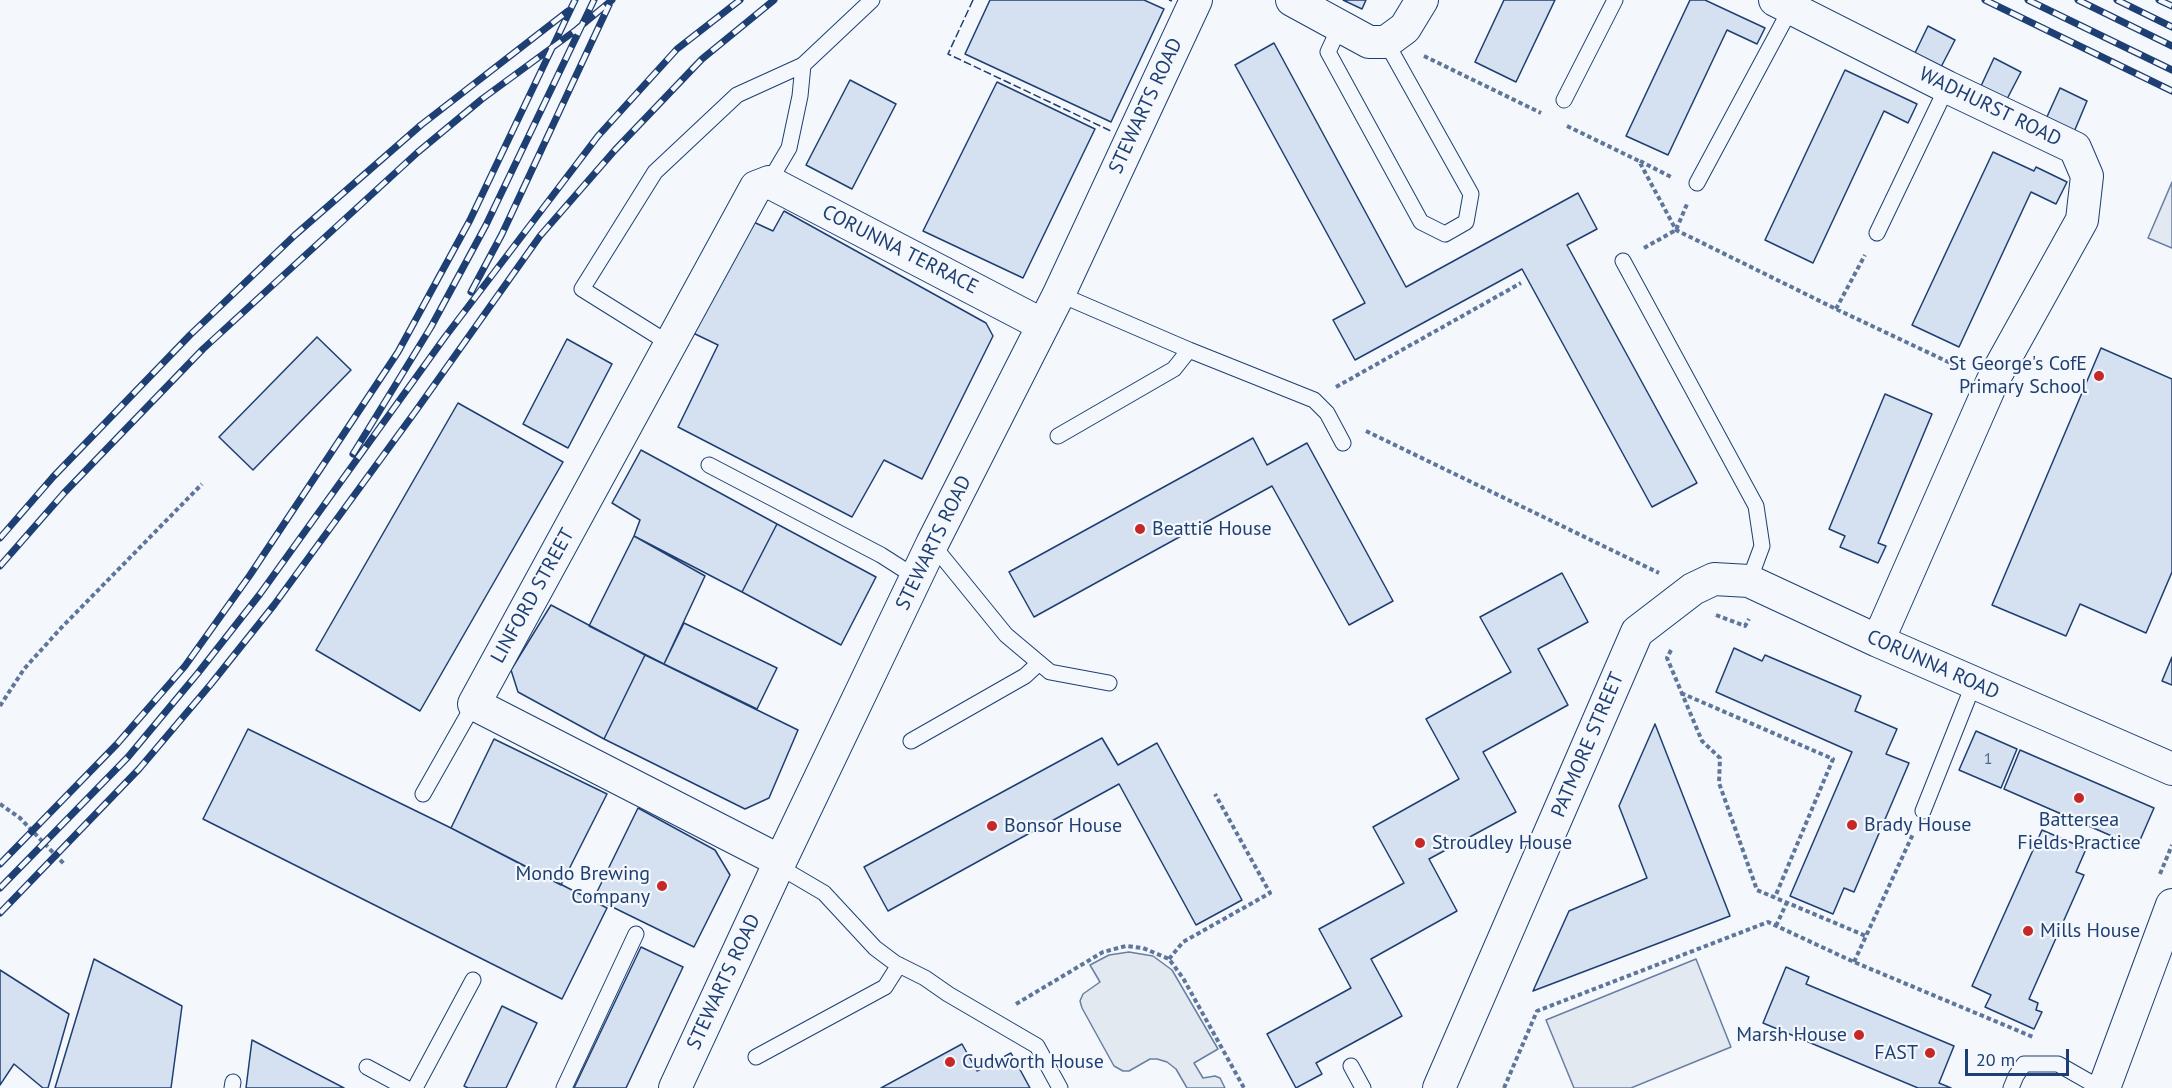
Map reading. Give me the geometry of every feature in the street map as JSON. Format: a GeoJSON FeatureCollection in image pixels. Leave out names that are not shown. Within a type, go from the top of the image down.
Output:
{"type":"FeatureCollection","features":[{"type":"Feature","properties":{"kind":"street","name":"STEWARTS ROAD"},"geometry":{"type":"LineString","coordinates":[[675,1088],[779,863],[932,544],[1059,294],[1196,0]]}},
{"type":"Feature","properties":{"kind":"street"},"geometry":{"type":"LineString","coordinates":[[1292,0],[1369,42],[1393,38],[1412,18],[1422,0]]}},
{"type":"Feature","properties":{"kind":"street","name":"WADHURST ROAD"},"geometry":{"type":"LineString","coordinates":[[1783,4],[1947,87],[2075,148],[2087,176],[2082,220],[1992,382],[1878,641]]}},
{"type":"Feature","properties":{"kind":"street","name":"CORUNNA TERRACE"},"geometry":{"type":"LineString","coordinates":[[763,184],[1043,325]]}},
{"type":"Feature","properties":{"kind":"street","name":"LINFORD STREET"},"geometry":{"type":"LineString","coordinates":[[474,704],[670,344],[763,184]]}},
{"type":"Feature","properties":{"kind":"street","name":"CORUNNA ROAD"},"geometry":{"type":"LineString","coordinates":[[1702,601],[1714,579],[1756,585],[1878,641],[2172,769]]}},
{"type":"Feature","properties":{"kind":"street","name":"PATMORE STREET"},"geometry":{"type":"LineString","coordinates":[[1439,1088],[1637,632],[1702,601]]}},
{"type":"Feature","properties":{"kind":"street"},"geometry":{"type":"LineString","coordinates":[[474,704],[779,863]]}},
{"type":"Feature","properties":{"kind":"street"},"geometry":{"type":"LineString","coordinates":[[2102,1088],[2165,891]]}},
{"type":"Feature","properties":{"kind":"lane"},"geometry":{"type":"LineString","coordinates":[[670,344],[582,289],[655,172],[737,95],[803,65],[872,0]]}},
{"type":"Feature","properties":{"kind":"lane"},"geometry":{"type":"LineString","coordinates":[[1564,100],[1615,0]]}},
{"type":"Feature","properties":{"kind":"lane"},"geometry":{"type":"LineString","coordinates":[[1696,185],[1783,4]]}},
{"type":"Feature","properties":{"kind":"lane"},"geometry":{"type":"LineString","coordinates":[[1340,26],[1328,52],[1421,222],[1445,234],[1466,222],[1471,194],[1393,38]]}},
{"type":"Feature","properties":{"kind":"lane"},"geometry":{"type":"LineString","coordinates":[[763,184],[789,148],[800,96],[803,65]]}},
{"type":"Feature","properties":{"kind":"lane"},"geometry":{"type":"LineString","coordinates":[[1877,233],[1947,87]]}},
{"type":"Feature","properties":{"kind":"lane"},"geometry":{"type":"LineString","coordinates":[[1623,261],[1756,506],[1762,546],[1756,585]]}},
{"type":"Feature","properties":{"kind":"lane"},"geometry":{"type":"LineString","coordinates":[[1059,294],[1189,350],[1314,399],[1327,413],[1343,443]]}},
{"type":"Feature","properties":{"kind":"lane"},"geometry":{"type":"LineString","coordinates":[[1058,436],[1174,369],[1189,350]]}},
{"type":"Feature","properties":{"kind":"lane"},"geometry":{"type":"LineString","coordinates":[[709,465],[881,555],[917,578]]}},
{"type":"Feature","properties":{"kind":"lane"},"geometry":{"type":"LineString","coordinates":[[932,544],[1006,635],[1050,672],[1109,683]]}},
{"type":"Feature","properties":{"kind":"lane"},"geometry":{"type":"LineString","coordinates":[[911,741],[1025,676],[1039,663]]}},
{"type":"Feature","properties":{"kind":"lane"},"geometry":{"type":"LineString","coordinates":[[1923,811],[1974,683]]}},
{"type":"Feature","properties":{"kind":"lane"},"geometry":{"type":"LineString","coordinates":[[423,794],[474,704]]}},
{"type":"Feature","properties":{"kind":"lane"},"geometry":{"type":"LineString","coordinates":[[779,863],[824,892],[875,948],[899,965],[925,978],[1037,1047],[1060,1088]]}},
{"type":"Feature","properties":{"kind":"lane"},"geometry":{"type":"LineString","coordinates":[[564,1088],[636,934]]}},
{"type":"Feature","properties":{"kind":"lane"},"geometry":{"type":"LineString","coordinates":[[756,1057],[885,987],[899,965]]}},
{"type":"Feature","properties":{"kind":"lane"},"geometry":{"type":"LineString","coordinates":[[415,1088],[473,980]]}},
{"type":"Feature","properties":{"kind":"lane"},"geometry":{"type":"LineString","coordinates":[[2011,1088],[2024,1064],[2058,1064],[2102,1088]]}},
{"type":"Feature","properties":{"kind":"lane"},"geometry":{"type":"LineString","coordinates":[[1351,1066],[1363,1088]]}},
{"type":"Feature","properties":{"kind":"lane"},"geometry":{"type":"LineString","coordinates":[[367,1067],[406,1088]]}},
{"type":"Feature","properties":{"kind":"path"},"geometry":{"type":"LineString","coordinates":[[1393,38],[1544,114]]}},
{"type":"Feature","properties":{"kind":"path"},"geometry":{"type":"LineString","coordinates":[[1564,125],[1696,185],[1676,230],[1623,261]]}},
{"type":"Feature","properties":{"kind":"path"},"geometry":{"type":"LineString","coordinates":[[1639,161],[1676,230],[1836,309],[1992,382]]}},
{"type":"Feature","properties":{"kind":"path"},"geometry":{"type":"LineString","coordinates":[[1836,309],[1877,233]]}},
{"type":"Feature","properties":{"kind":"path"},"geometry":{"type":"LineString","coordinates":[[1314,399],[1521,283]]}},
{"type":"Feature","properties":{"kind":"path"},"geometry":{"type":"LineString","coordinates":[[1327,413],[1702,601],[1745,626],[1756,585]]}},
{"type":"Feature","properties":{"kind":"path"},"geometry":{"type":"LineString","coordinates":[[0,706],[24,669],[61,628],[202,484]]}},
{"type":"Feature","properties":{"kind":"path"},"geometry":{"type":"LineString","coordinates":[[1676,640],[1667,658],[1702,741],[1720,758],[1719,783],[1757,890],[1866,936]]}},
{"type":"Feature","properties":{"kind":"path"},"geometry":{"type":"LineString","coordinates":[[1681,693],[1833,759],[1774,897]]}},
{"type":"Feature","properties":{"kind":"path"},"geometry":{"type":"LineString","coordinates":[[1169,959],[1183,942],[1270,893],[1215,794]]}},
{"type":"Feature","properties":{"kind":"path"},"geometry":{"type":"LineString","coordinates":[[0,804],[20,818],[65,865]]}},
{"type":"Feature","properties":{"kind":"path"},"geometry":{"type":"LineString","coordinates":[[1854,962],[1923,811]]}},
{"type":"Feature","properties":{"kind":"path"},"geometry":{"type":"LineString","coordinates":[[2165,891],[2172,845]]}},
{"type":"Feature","properties":{"kind":"path"},"geometry":{"type":"LineString","coordinates":[[1776,926],[1786,902]]}},
{"type":"Feature","properties":{"kind":"path"},"geometry":{"type":"LineString","coordinates":[[1504,1088],[1537,1011],[1768,922],[1854,962],[2042,1041]]}},
{"type":"Feature","properties":{"kind":"path"},"geometry":{"type":"LineString","coordinates":[[1003,1027],[1009,1008],[1103,952],[1126,946],[1143,948],[1169,959],[1183,978],[1244,1088]]}},
{"type":"Feature","properties":{"kind":"shaded area"},"geometry":{"type":"Polygon","coordinates":[[[2172,182],[2172,248],[2148,238],[2172,182]]]}},
{"type":"Feature","properties":{"kind":"shaded area"},"geometry":{"type":"Polygon","coordinates":[[[1129,952],[1153,956],[1172,970],[1218,1049],[1194,1063],[1203,1078],[1215,1076],[1220,1078],[1225,1088],[1187,1088],[1176,1069],[1167,1062],[1157,1059],[1150,1059],[1129,1071],[1123,1071],[1114,1066],[1080,1001],[1083,994],[1100,982],[1090,965],[1109,955],[1129,952]]]}},
{"type":"Feature","properties":{"kind":"shaded area"},"geometry":{"type":"Polygon","coordinates":[[[1696,959],[1731,1047],[1631,1088],[1574,1088],[1546,1020],[1696,959]]]}},
{"type":"Feature","properties":{"kind":"building"},"geometry":{"type":"Polygon","coordinates":[[[990,0],[1144,0],[1164,9],[1111,122],[965,54],[990,0]]]}},
{"type":"Feature","properties":{"kind":"building"},"geometry":{"type":"Polygon","coordinates":[[[1343,0],[1366,0],[1362,9],[1343,0]]]}},
{"type":"Feature","properties":{"kind":"building"},"geometry":{"type":"Polygon","coordinates":[[[1504,0],[1555,0],[1516,82],[1475,62],[1504,0]]]}},
{"type":"Feature","properties":{"kind":"building"},"geometry":{"type":"Polygon","coordinates":[[[1690,0],[1705,0],[1765,28],[1757,44],[1727,30],[1668,155],[1626,136],[1690,0]]]}},
{"type":"Feature","properties":{"kind":"building"},"geometry":{"type":"Polygon","coordinates":[[[1928,26],[1955,40],[1941,67],[1915,53],[1928,26]]]}},
{"type":"Feature","properties":{"kind":"building"},"geometry":{"type":"Polygon","coordinates":[[[1274,43],[1406,287],[1578,193],[1597,229],[1567,245],[1697,483],[1652,507],[1522,269],[1355,360],[1333,320],[1365,303],[1235,65],[1274,43]]]}},
{"type":"Feature","properties":{"kind":"building"},"geometry":{"type":"Polygon","coordinates":[[[1994,58],[2021,72],[2007,99],[1981,86],[1994,58]]]}},
{"type":"Feature","properties":{"kind":"building"},"geometry":{"type":"Polygon","coordinates":[[[1845,70],[1917,104],[1908,123],[1884,111],[1813,263],[1765,240],[1845,70]]]}},
{"type":"Feature","properties":{"kind":"building"},"geometry":{"type":"Polygon","coordinates":[[[850,80],[896,104],[852,189],[806,165],[850,80]]]}},
{"type":"Feature","properties":{"kind":"building"},"geometry":{"type":"Polygon","coordinates":[[[997,82],[1095,129],[1023,278],[923,231],[997,82]]]}},
{"type":"Feature","properties":{"kind":"building"},"geometry":{"type":"Polygon","coordinates":[[[2060,88],[2087,101],[2074,132],[2046,119],[2060,88]]]}},
{"type":"Feature","properties":{"kind":"building"},"geometry":{"type":"Polygon","coordinates":[[[1993,152],[2034,171],[2036,167],[2067,182],[2056,204],[2031,192],[1959,347],[1912,325],[1993,152]]]}},
{"type":"Feature","properties":{"kind":"building"},"geometry":{"type":"Polygon","coordinates":[[[784,211],[986,323],[993,336],[922,479],[884,460],[852,517],[678,427],[718,345],[691,332],[747,219],[773,231],[784,211]]]}},
{"type":"Feature","properties":{"kind":"building"},"geometry":{"type":"Polygon","coordinates":[[[317,337],[351,370],[253,470],[219,437],[317,337]]]}},
{"type":"Feature","properties":{"kind":"building"},"geometry":{"type":"Polygon","coordinates":[[[567,339],[612,364],[568,448],[523,424],[567,339]]]}},
{"type":"Feature","properties":{"kind":"building"},"geometry":{"type":"Polygon","coordinates":[[[2101,348],[2172,379],[2172,572],[2146,633],[2080,604],[2066,636],[1992,605],[2101,348]]]}},
{"type":"Feature","properties":{"kind":"building"},"geometry":{"type":"Polygon","coordinates":[[[1885,394],[1932,414],[1878,543],[1886,546],[1878,563],[1840,547],[1845,536],[1829,529],[1885,394]]]}},
{"type":"Feature","properties":{"kind":"building"},"geometry":{"type":"Polygon","coordinates":[[[458,403],[563,462],[420,711],[316,650],[458,403]]]}},
{"type":"Feature","properties":{"kind":"building","name":"Beattie House"},"geometry":{"type":"Polygon","coordinates":[[[1253,438],[1267,465],[1307,443],[1393,601],[1349,625],[1272,486],[1034,617],[1009,572],[1253,438]]]}},
{"type":"Feature","properties":{"kind":"building"},"geometry":{"type":"Polygon","coordinates":[[[641,450],[777,524],[742,592],[634,536],[640,520],[612,503],[641,450]]]}},
{"type":"Feature","properties":{"kind":"building"},"geometry":{"type":"Polygon","coordinates":[[[777,524],[876,577],[841,645],[742,592],[777,524]]]}},
{"type":"Feature","properties":{"kind":"building"},"geometry":{"type":"Polygon","coordinates":[[[634,536],[705,576],[664,664],[589,626],[634,536]]]}},
{"type":"Feature","properties":{"kind":"building","name":"Stroudley House"},"geometry":{"type":"Polygon","coordinates":[[[1562,573],[1588,622],[1538,649],[1568,705],[1483,752],[1516,812],[1429,859],[1457,911],[1371,959],[1402,1016],[1316,1063],[1322,1074],[1296,1088],[1267,1034],[1351,988],[1319,929],[1404,883],[1373,827],[1459,779],[1426,719],[1511,672],[1480,617],[1562,573]]]}},
{"type":"Feature","properties":{"kind":"building"},"geometry":{"type":"Polygon","coordinates":[[[551,605],[645,655],[604,739],[518,692],[511,670],[551,605]]]}},
{"type":"Feature","properties":{"kind":"building"},"geometry":{"type":"Polygon","coordinates":[[[684,623],[777,668],[757,709],[664,664],[684,623]]]}},
{"type":"Feature","properties":{"kind":"building","name":"Brady House"},"geometry":{"type":"Polygon","coordinates":[[[1734,648],[1762,661],[1765,655],[1861,696],[1855,711],[1897,729],[1886,754],[1909,763],[1854,892],[1844,888],[1833,914],[1790,896],[1852,752],[1716,692],[1734,648]]]}},
{"type":"Feature","properties":{"kind":"building"},"geometry":{"type":"Polygon","coordinates":[[[645,655],[798,730],[769,798],[745,809],[604,739],[645,655]]]}},
{"type":"Feature","properties":{"kind":"building"},"geometry":{"type":"Polygon","coordinates":[[[2172,657],[2172,685],[2162,681],[2172,657]]]}},
{"type":"Feature","properties":{"kind":"building"},"geometry":{"type":"Polygon","coordinates":[[[1655,724],[1730,916],[1533,991],[1569,911],[1647,878],[1619,806],[1655,724]]]}},
{"type":"Feature","properties":{"kind":"building"},"geometry":{"type":"Polygon","coordinates":[[[248,729],[451,828],[607,908],[562,999],[203,819],[248,729]]]}},
{"type":"Feature","properties":{"kind":"building"},"geometry":{"type":"Polygon","coordinates":[[[1976,731],[2017,749],[2001,788],[1959,770],[1976,731]]]}},
{"type":"Feature","properties":{"kind":"building","name":"Bonsor House"},"geometry":{"type":"Polygon","coordinates":[[[1102,738],[1118,765],[1157,743],[1242,900],[1196,925],[1119,784],[888,911],[864,867],[1102,738]]]}},
{"type":"Feature","properties":{"kind":"building"},"geometry":{"type":"Polygon","coordinates":[[[494,739],[607,794],[561,885],[451,828],[494,739]]]}},
{"type":"Feature","properties":{"kind":"building","name":"Battersea Fields Practice"},"geometry":{"type":"Polygon","coordinates":[[[2020,750],[2154,808],[2137,847],[2004,789],[2020,750]]]}},
{"type":"Feature","properties":{"kind":"building","name":"Mondo Brewing Company"},"geometry":{"type":"Polygon","coordinates":[[[638,808],[715,850],[730,875],[694,947],[594,898],[638,808]]]}},
{"type":"Feature","properties":{"kind":"building","name":"Mills House"},"geometry":{"type":"Polygon","coordinates":[[[2042,830],[2086,849],[2076,872],[2084,875],[2029,999],[2038,1003],[2036,1010],[2042,1012],[2034,1029],[1985,1007],[1991,995],[1972,986],[2042,830]]]}},
{"type":"Feature","properties":{"kind":"building"},"geometry":{"type":"Polygon","coordinates":[[[641,947],[683,967],[626,1088],[574,1088],[641,947]]]}},
{"type":"Feature","properties":{"kind":"building"},"geometry":{"type":"Polygon","coordinates":[[[94,959],[182,1006],[171,1088],[55,1088],[94,959]]]}},
{"type":"Feature","properties":{"kind":"building","name":"Marsh House"},"geometry":{"type":"Polygon","coordinates":[[[1786,967],[1809,977],[1806,984],[1954,1046],[1939,1083],[1951,1088],[1918,1088],[1763,1023],[1786,967]]]}},
{"type":"Feature","properties":{"kind":"building"},"geometry":{"type":"Polygon","coordinates":[[[0,970],[69,1014],[48,1088],[43,1088],[14,1064],[0,1085],[0,970]]]}},
{"type":"Feature","properties":{"kind":"building"},"geometry":{"type":"Polygon","coordinates":[[[502,1006],[537,1023],[506,1088],[468,1088],[464,1086],[502,1006]]]}},
{"type":"Feature","properties":{"kind":"building"},"geometry":{"type":"Polygon","coordinates":[[[252,1040],[344,1088],[246,1088],[252,1040]]]}},
{"type":"Feature","properties":{"kind":"building","name":"Cudworth House"},"geometry":{"type":"Polygon","coordinates":[[[962,1044],[977,1071],[1011,1053],[1030,1088],[881,1088],[962,1044]]]}},
{"type":"Feature","properties":{"kind":"railway"},"geometry":{"type":"LineString","coordinates":[[0,864],[117,744],[185,666],[250,575],[398,352],[470,220],[575,0]]}},
{"type":"Feature","properties":{"kind":"railway"},"geometry":{"type":"LineString","coordinates":[[353,454],[431,327],[486,225],[594,0]]}},
{"type":"Feature","properties":{"kind":"railway"},"geometry":{"type":"LineString","coordinates":[[0,566],[64,493],[203,349],[418,152],[482,99],[576,30],[612,0]]}},
{"type":"Feature","properties":{"kind":"railway"},"geometry":{"type":"LineString","coordinates":[[0,888],[128,757],[198,673],[260,594],[445,337],[598,136],[677,49],[740,0]]}},
{"type":"Feature","properties":{"kind":"railway"},"geometry":{"type":"LineString","coordinates":[[0,913],[139,769],[211,684],[274,605],[540,236],[615,150],[702,59],[774,0]]}},
{"type":"Feature","properties":{"kind":"railway"},"geometry":{"type":"LineString","coordinates":[[1985,0],[2172,91]]}},
{"type":"Feature","properties":{"kind":"railway"},"geometry":{"type":"LineString","coordinates":[[2028,0],[2172,70]]}},
{"type":"Feature","properties":{"kind":"railway"},"geometry":{"type":"LineString","coordinates":[[2078,0],[2172,46]]}},
{"type":"Feature","properties":{"kind":"railway"},"geometry":{"type":"LineString","coordinates":[[2117,0],[2172,27]]}},
{"type":"Feature","properties":{"kind":"railway"},"geometry":{"type":"LineString","coordinates":[[2159,0],[2172,6]]}},
{"type":"Feature","properties":{"kind":"railway"},"geometry":{"type":"LineString","coordinates":[[471,292],[502,234],[609,5]]}},
{"type":"Feature","properties":{"kind":"railway"},"geometry":{"type":"LineString","coordinates":[[0,538],[53,477],[190,335],[295,235],[421,125],[568,11]]}},
{"type":"Feature","properties":{"kind":"fence"},"geometry":{"type":"LineString","coordinates":[[973,0],[948,54],[1113,132]]}},
{"type":"Feature","properties":{"kind":"place","name":"St George's CofE Primary School"},"geometry":{"type":"Point","coordinates":[2099,376]}},
{"type":"Feature","properties":{"kind":"place","name":"Beattie House"},"geometry":{"type":"Point","coordinates":[1140,529]}},
{"type":"Feature","properties":{"kind":"place","name":"Battersea Fields Practice"},"geometry":{"type":"Point","coordinates":[2079,798]}},
{"type":"Feature","properties":{"kind":"place","name":"Brady House"},"geometry":{"type":"Point","coordinates":[1852,825]}},
{"type":"Feature","properties":{"kind":"place","name":"Bonsor House"},"geometry":{"type":"Point","coordinates":[992,826]}},
{"type":"Feature","properties":{"kind":"place","name":"Stroudley House"},"geometry":{"type":"Point","coordinates":[1420,843]}},
{"type":"Feature","properties":{"kind":"place","name":"Mondo Brewing Company"},"geometry":{"type":"Point","coordinates":[662,886]}},
{"type":"Feature","properties":{"kind":"place","name":"Mills House"},"geometry":{"type":"Point","coordinates":[2028,931]}},
{"type":"Feature","properties":{"kind":"place","name":"Marsh House"},"geometry":{"type":"Point","coordinates":[1859,1035]}},
{"type":"Feature","properties":{"kind":"place","name":"FAST"},"geometry":{"type":"Point","coordinates":[1930,1053]}},
{"type":"Feature","properties":{"kind":"place","name":"Cudworth House"},"geometry":{"type":"Point","coordinates":[950,1062]}}]}
